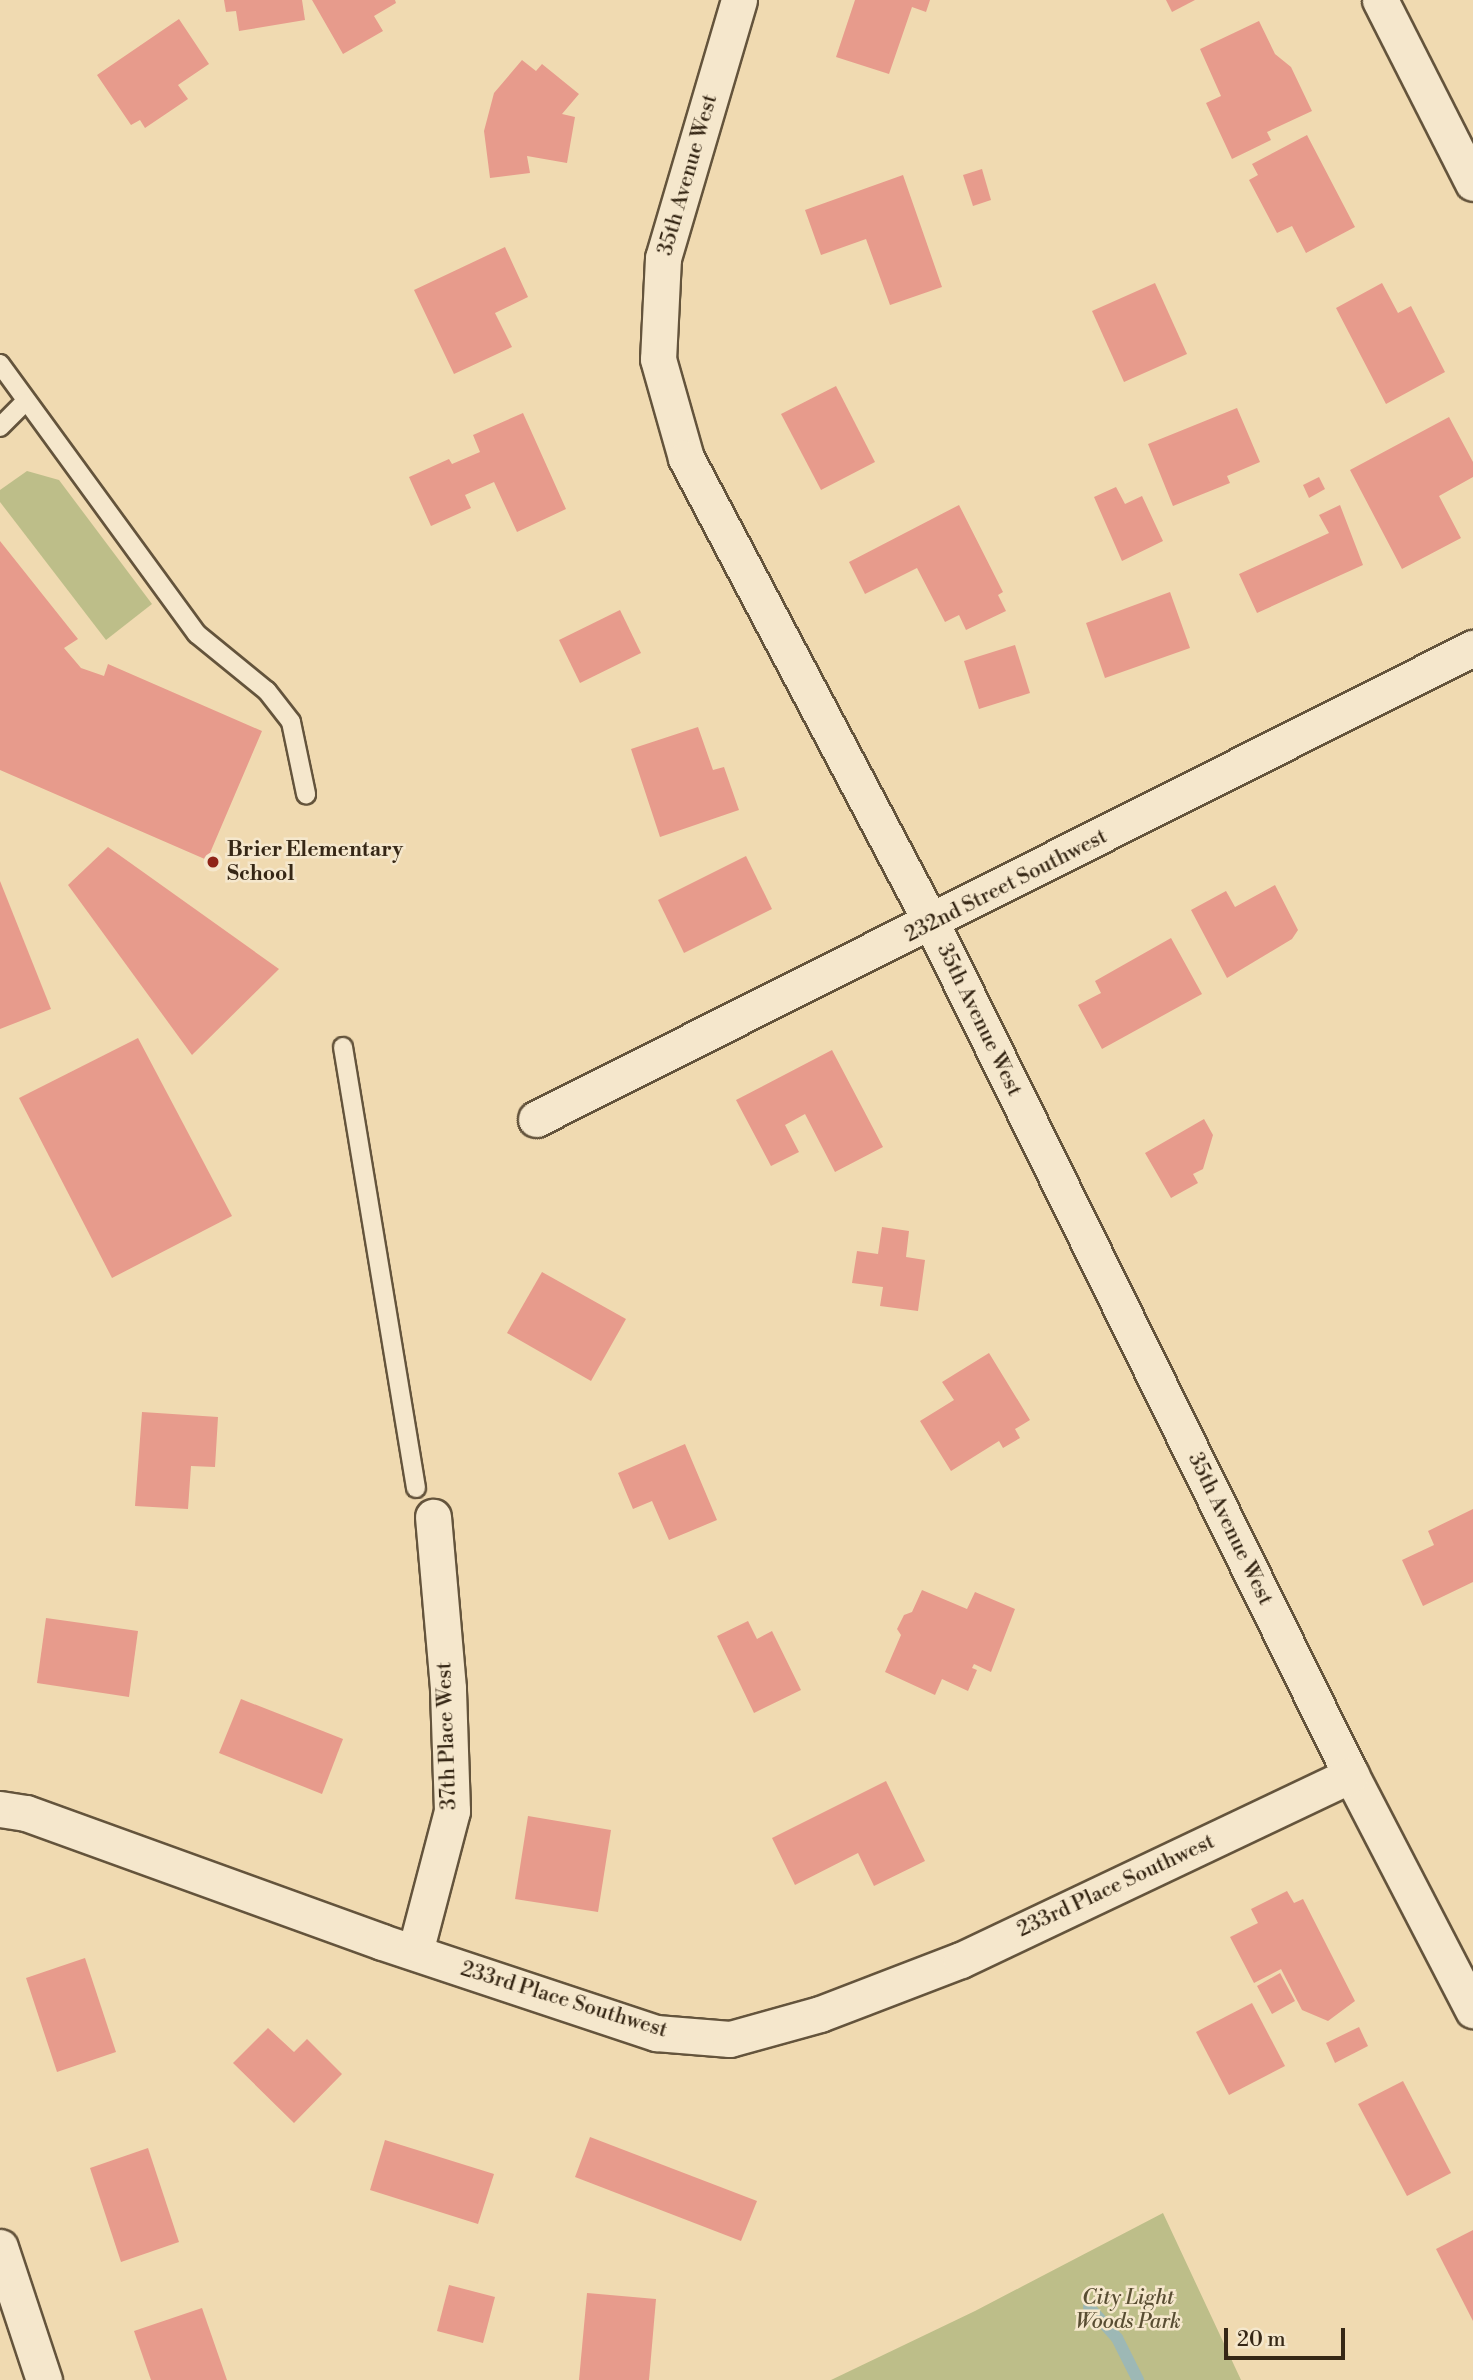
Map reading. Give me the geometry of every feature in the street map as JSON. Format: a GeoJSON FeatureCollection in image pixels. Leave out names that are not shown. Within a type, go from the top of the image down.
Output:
{"type":"FeatureCollection","features":[{"type":"Feature","properties":{"kind":"street","name":"35th Avenue West"},"geometry":{"type":"LineString","coordinates":[[739,0],[663,258],[658,359],[686,458],[932,924],[1351,1775],[1473,2010]]}},
{"type":"Feature","properties":{"kind":"street"},"geometry":{"type":"LineString","coordinates":[[1380,0],[1473,183]]}},
{"type":"Feature","properties":{"kind":"street","name":"232nd Street Southwest"},"geometry":{"type":"LineString","coordinates":[[536,1119],[932,924],[1473,648]]}},
{"type":"Feature","properties":{"kind":"street","name":"37th Place West"},"geometry":{"type":"LineString","coordinates":[[415,1952],[452,1811],[448,1688],[425,1502]]}},
{"type":"Feature","properties":{"kind":"street","name":"233rd Place Southwest"},"geometry":{"type":"LineString","coordinates":[[0,1809],[26,1813],[415,1952],[656,2033],[730,2039],[820,2014],[961,1960],[1351,1775]]}},
{"type":"Feature","properties":{"kind":"street"},"geometry":{"type":"LineString","coordinates":[[0,2247],[44,2380]]}},
{"type":"Feature","properties":{"kind":"lane"},"geometry":{"type":"LineString","coordinates":[[0,365],[24,403],[197,634],[267,691],[291,722],[306,794]]}},
{"type":"Feature","properties":{"kind":"lane"},"geometry":{"type":"LineString","coordinates":[[0,427],[24,403]]}},
{"type":"Feature","properties":{"kind":"lane"},"geometry":{"type":"LineString","coordinates":[[343,1047],[425,1502]]}},
{"type":"Feature","properties":{"kind":"green space"},"geometry":{"type":"Polygon","coordinates":[[[27,471],[59,480],[152,604],[106,640],[0,502],[0,490],[27,471]]]}},
{"type":"Feature","properties":{"kind":"green space","name":"City Light Woods Park"},"geometry":{"type":"Polygon","coordinates":[[[1163,2213],[1241,2380],[831,2380],[975,2311],[1163,2213]]]}},
{"type":"Feature","properties":{"kind":"building"},"geometry":{"type":"Polygon","coordinates":[[[224,0],[302,0],[305,20],[239,31],[236,11],[226,12],[224,0]]]}},
{"type":"Feature","properties":{"kind":"building"},"geometry":{"type":"Polygon","coordinates":[[[312,0],[395,0],[396,3],[374,16],[383,31],[343,54],[312,0]]]}},
{"type":"Feature","properties":{"kind":"building"},"geometry":{"type":"Polygon","coordinates":[[[855,0],[930,0],[926,12],[912,7],[889,74],[836,57],[855,0]]]}},
{"type":"Feature","properties":{"kind":"building"},"geometry":{"type":"Polygon","coordinates":[[[1166,0],[1195,0],[1172,12],[1166,0]]]}},
{"type":"Feature","properties":{"kind":"building"},"geometry":{"type":"Polygon","coordinates":[[[179,19],[209,64],[178,85],[188,99],[145,128],[140,120],[131,125],[97,75],[179,19]]]}},
{"type":"Feature","properties":{"kind":"building"},"geometry":{"type":"Polygon","coordinates":[[[1259,21],[1275,54],[1291,67],[1312,111],[1267,132],[1271,140],[1232,159],[1206,103],[1221,96],[1200,49],[1259,21]]]}},
{"type":"Feature","properties":{"kind":"building"},"geometry":{"type":"Polygon","coordinates":[[[522,60],[536,71],[542,64],[579,94],[562,114],[575,117],[567,163],[527,156],[530,173],[490,178],[484,131],[494,93],[522,60]]]}},
{"type":"Feature","properties":{"kind":"building"},"geometry":{"type":"Polygon","coordinates":[[[1307,135],[1355,227],[1306,253],[1292,226],[1277,233],[1249,180],[1258,175],[1252,164],[1307,135]]]}},
{"type":"Feature","properties":{"kind":"building"},"geometry":{"type":"Polygon","coordinates":[[[982,169],[991,200],[973,206],[963,175],[982,169]]]}},
{"type":"Feature","properties":{"kind":"building"},"geometry":{"type":"Polygon","coordinates":[[[903,175],[942,287],[890,305],[866,239],[821,255],[805,210],[903,175]]]}},
{"type":"Feature","properties":{"kind":"building"},"geometry":{"type":"Polygon","coordinates":[[[505,247],[528,297],[495,313],[512,347],[454,374],[414,290],[505,247]]]}},
{"type":"Feature","properties":{"kind":"building"},"geometry":{"type":"Polygon","coordinates":[[[1155,283],[1187,354],[1124,382],[1092,311],[1155,283]]]}},
{"type":"Feature","properties":{"kind":"building"},"geometry":{"type":"Polygon","coordinates":[[[1382,283],[1398,313],[1411,306],[1445,372],[1386,404],[1336,308],[1382,283]]]}},
{"type":"Feature","properties":{"kind":"building"},"geometry":{"type":"Polygon","coordinates":[[[836,386],[875,462],[821,490],[781,414],[836,386]]]}},
{"type":"Feature","properties":{"kind":"building"},"geometry":{"type":"Polygon","coordinates":[[[1237,408],[1260,462],[1227,476],[1230,483],[1173,506],[1148,444],[1237,408]]]}},
{"type":"Feature","properties":{"kind":"building"},"geometry":{"type":"Polygon","coordinates":[[[523,413],[566,509],[517,532],[494,482],[465,495],[471,508],[431,526],[409,477],[449,459],[452,464],[480,452],[473,435],[523,413]]]}},
{"type":"Feature","properties":{"kind":"building"},"geometry":{"type":"Polygon","coordinates":[[[1449,417],[1473,462],[1473,477],[1439,496],[1461,538],[1402,569],[1350,470],[1449,417]]]}},
{"type":"Feature","properties":{"kind":"building"},"geometry":{"type":"Polygon","coordinates":[[[1319,477],[1325,489],[1309,498],[1303,485],[1319,477]]]}},
{"type":"Feature","properties":{"kind":"building"},"geometry":{"type":"Polygon","coordinates":[[[1116,487],[1125,504],[1142,496],[1163,541],[1122,561],[1094,497],[1116,487]]]}},
{"type":"Feature","properties":{"kind":"building"},"geometry":{"type":"Polygon","coordinates":[[[959,505],[1003,592],[998,595],[1006,611],[966,630],[959,615],[945,622],[917,568],[865,594],[849,562],[959,505]]]}},
{"type":"Feature","properties":{"kind":"building"},"geometry":{"type":"Polygon","coordinates":[[[1340,505],[1363,565],[1257,613],[1239,574],[1329,533],[1319,515],[1340,505]]]}},
{"type":"Feature","properties":{"kind":"building"},"geometry":{"type":"Polygon","coordinates":[[[0,541],[78,639],[64,648],[81,668],[104,676],[108,664],[262,731],[207,860],[0,770],[0,541]]]}},
{"type":"Feature","properties":{"kind":"building"},"geometry":{"type":"Polygon","coordinates":[[[1170,592],[1190,648],[1105,678],[1086,623],[1170,592]]]}},
{"type":"Feature","properties":{"kind":"building"},"geometry":{"type":"Polygon","coordinates":[[[620,610],[641,653],[580,683],[559,640],[620,610]]]}},
{"type":"Feature","properties":{"kind":"building"},"geometry":{"type":"Polygon","coordinates":[[[1015,645],[1030,693],[979,709],[964,661],[1015,645]]]}},
{"type":"Feature","properties":{"kind":"building"},"geometry":{"type":"Polygon","coordinates":[[[698,727],[713,770],[724,767],[739,810],[660,837],[631,749],[698,727]]]}},
{"type":"Feature","properties":{"kind":"building"},"geometry":{"type":"Polygon","coordinates":[[[108,847],[279,969],[192,1055],[68,885],[108,847]]]}},
{"type":"Feature","properties":{"kind":"building"},"geometry":{"type":"Polygon","coordinates":[[[746,856],[772,909],[684,953],[658,900],[746,856]]]}},
{"type":"Feature","properties":{"kind":"building"},"geometry":{"type":"Polygon","coordinates":[[[0,881],[51,1009],[0,1029],[0,881]]]}},
{"type":"Feature","properties":{"kind":"building"},"geometry":{"type":"Polygon","coordinates":[[[1275,885],[1298,930],[1292,939],[1227,978],[1191,910],[1226,891],[1235,907],[1275,885]]]}},
{"type":"Feature","properties":{"kind":"building"},"geometry":{"type":"Polygon","coordinates":[[[1171,938],[1202,994],[1102,1049],[1078,1005],[1101,993],[1095,981],[1171,938]]]}},
{"type":"Feature","properties":{"kind":"building"},"geometry":{"type":"Polygon","coordinates":[[[138,1038],[232,1216],[112,1278],[19,1098],[138,1038]]]}},
{"type":"Feature","properties":{"kind":"building"},"geometry":{"type":"Polygon","coordinates":[[[832,1050],[883,1147],[835,1172],[805,1114],[785,1125],[799,1152],[771,1166],[736,1100],[832,1050]]]}},
{"type":"Feature","properties":{"kind":"building"},"geometry":{"type":"Polygon","coordinates":[[[1204,1119],[1213,1135],[1203,1169],[1193,1174],[1198,1183],[1171,1198],[1145,1153],[1204,1119]]]}},
{"type":"Feature","properties":{"kind":"building"},"geometry":{"type":"Polygon","coordinates":[[[882,1227],[909,1231],[906,1257],[925,1260],[918,1311],[880,1306],[883,1287],[852,1283],[857,1251],[878,1254],[882,1227]]]}},
{"type":"Feature","properties":{"kind":"building"},"geometry":{"type":"Polygon","coordinates":[[[542,1272],[626,1319],[591,1381],[507,1333],[542,1272]]]}},
{"type":"Feature","properties":{"kind":"building"},"geometry":{"type":"Polygon","coordinates":[[[989,1353],[1030,1420],[1015,1429],[1020,1438],[1003,1448],[999,1441],[951,1471],[920,1421],[954,1400],[942,1382],[989,1353]]]}},
{"type":"Feature","properties":{"kind":"building"},"geometry":{"type":"Polygon","coordinates":[[[142,1412],[218,1417],[215,1467],[191,1466],[188,1509],[135,1506],[142,1412]]]}},
{"type":"Feature","properties":{"kind":"building"},"geometry":{"type":"Polygon","coordinates":[[[685,1444],[717,1520],[669,1540],[652,1501],[633,1509],[618,1473],[685,1444]]]}},
{"type":"Feature","properties":{"kind":"building"},"geometry":{"type":"Polygon","coordinates":[[[1473,1509],[1473,1582],[1423,1606],[1402,1560],[1434,1545],[1428,1531],[1473,1509]]]}},
{"type":"Feature","properties":{"kind":"building"},"geometry":{"type":"Polygon","coordinates":[[[922,1590],[967,1609],[975,1592],[1015,1609],[991,1672],[974,1664],[972,1668],[977,1670],[968,1691],[942,1679],[935,1695],[885,1672],[901,1635],[897,1629],[904,1615],[912,1612],[922,1590]]]}},
{"type":"Feature","properties":{"kind":"building"},"geometry":{"type":"Polygon","coordinates":[[[46,1618],[138,1631],[129,1697],[37,1683],[46,1618]]]}},
{"type":"Feature","properties":{"kind":"building"},"geometry":{"type":"Polygon","coordinates":[[[748,1621],[757,1639],[772,1631],[801,1690],[754,1713],[717,1636],[748,1621]]]}},
{"type":"Feature","properties":{"kind":"building"},"geometry":{"type":"Polygon","coordinates":[[[241,1699],[343,1739],[322,1794],[219,1753],[241,1699]]]}},
{"type":"Feature","properties":{"kind":"building"},"geometry":{"type":"Polygon","coordinates":[[[886,1781],[925,1861],[874,1886],[858,1853],[795,1885],[772,1838],[886,1781]]]}},
{"type":"Feature","properties":{"kind":"building"},"geometry":{"type":"Polygon","coordinates":[[[528,1816],[611,1830],[598,1912],[515,1899],[528,1816]]]}},
{"type":"Feature","properties":{"kind":"building"},"geometry":{"type":"Polygon","coordinates":[[[1287,1891],[1294,1903],[1303,1899],[1355,2001],[1328,2021],[1302,2010],[1281,1969],[1254,1983],[1230,1937],[1258,1923],[1251,1909],[1287,1891]]]}},
{"type":"Feature","properties":{"kind":"building"},"geometry":{"type":"Polygon","coordinates":[[[85,1958],[116,2052],[57,2072],[26,1978],[85,1958]]]}},
{"type":"Feature","properties":{"kind":"building"},"geometry":{"type":"Polygon","coordinates":[[[1280,1973],[1295,2001],[1272,2014],[1257,1986],[1280,1973]]]}},
{"type":"Feature","properties":{"kind":"building"},"geometry":{"type":"Polygon","coordinates":[[[1252,2003],[1285,2066],[1229,2095],[1196,2032],[1252,2003]]]}},
{"type":"Feature","properties":{"kind":"building"},"geometry":{"type":"Polygon","coordinates":[[[1359,2027],[1368,2046],[1335,2063],[1326,2043],[1359,2027]]]}},
{"type":"Feature","properties":{"kind":"building"},"geometry":{"type":"Polygon","coordinates":[[[268,2028],[294,2052],[307,2039],[342,2074],[294,2123],[233,2063],[268,2028]]]}},
{"type":"Feature","properties":{"kind":"building"},"geometry":{"type":"Polygon","coordinates":[[[1403,2081],[1451,2173],[1407,2196],[1358,2104],[1403,2081]]]}},
{"type":"Feature","properties":{"kind":"building"},"geometry":{"type":"Polygon","coordinates":[[[590,2137],[757,2201],[741,2241],[575,2177],[590,2137]]]}},
{"type":"Feature","properties":{"kind":"building"},"geometry":{"type":"Polygon","coordinates":[[[385,2140],[494,2174],[478,2224],[370,2190],[385,2140]]]}},
{"type":"Feature","properties":{"kind":"building"},"geometry":{"type":"Polygon","coordinates":[[[148,2148],[179,2242],[121,2262],[90,2168],[148,2148]]]}},
{"type":"Feature","properties":{"kind":"building"},"geometry":{"type":"Polygon","coordinates":[[[1473,2230],[1473,2321],[1436,2249],[1473,2230]]]}},
{"type":"Feature","properties":{"kind":"building"},"geometry":{"type":"Polygon","coordinates":[[[449,2285],[495,2297],[483,2343],[437,2331],[449,2285]]]}},
{"type":"Feature","properties":{"kind":"building"},"geometry":{"type":"Polygon","coordinates":[[[587,2293],[656,2299],[649,2380],[579,2380],[587,2293]]]}},
{"type":"Feature","properties":{"kind":"building"},"geometry":{"type":"Polygon","coordinates":[[[202,2308],[227,2380],[151,2380],[134,2331],[202,2308]]]}},
{"type":"Feature","properties":{"kind":"waterway"},"geometry":{"type":"LineString","coordinates":[[1089,2307],[1117,2338],[1138,2380]]}},
{"type":"Feature","properties":{"kind":"place","name":"Brier Elementary School"},"geometry":{"type":"Point","coordinates":[213,862]}}]}
